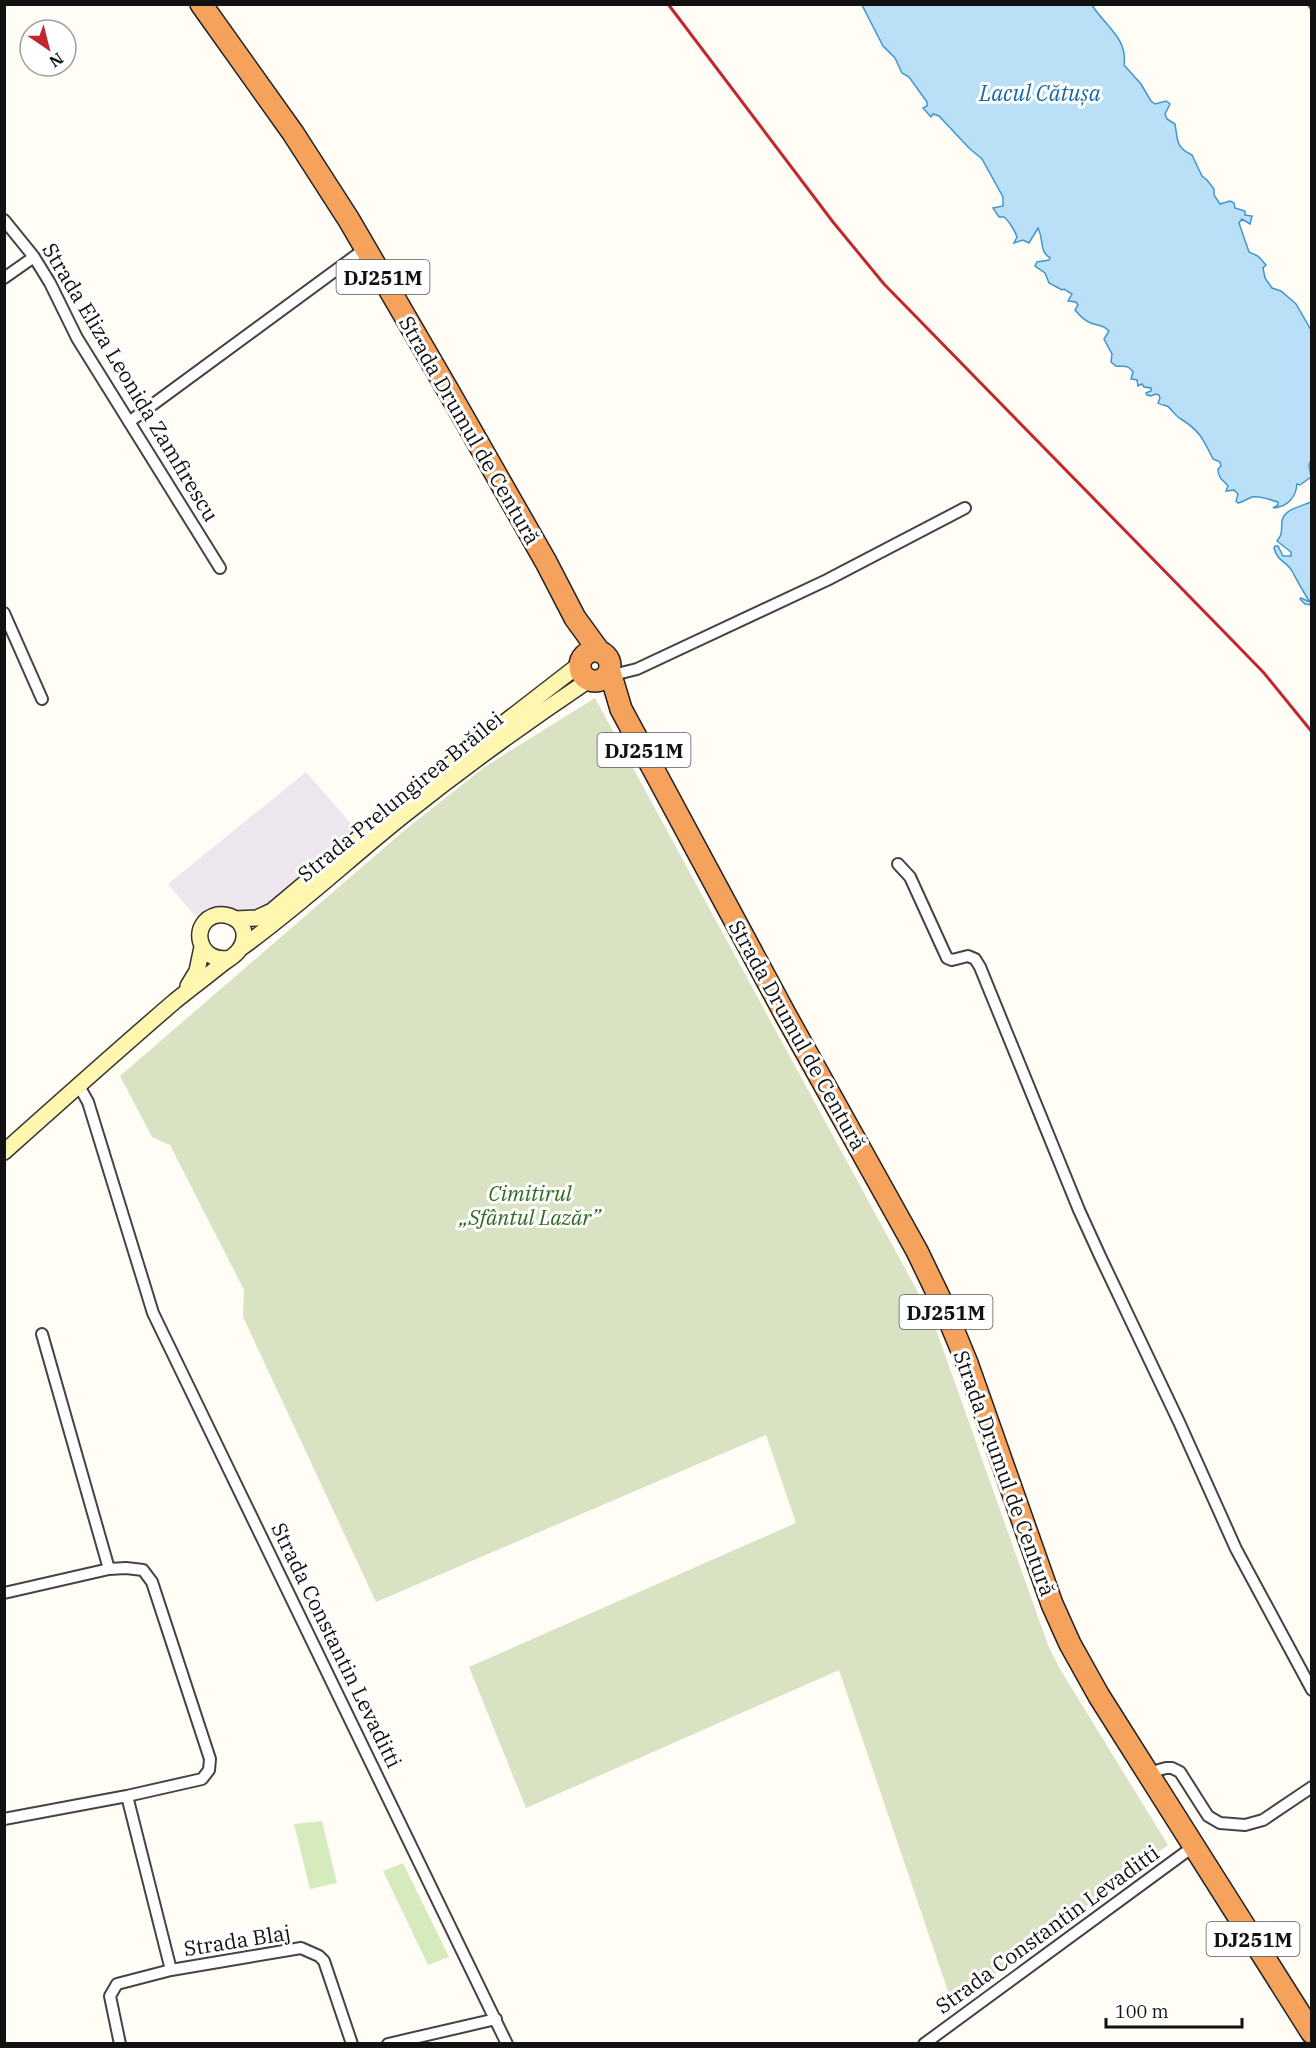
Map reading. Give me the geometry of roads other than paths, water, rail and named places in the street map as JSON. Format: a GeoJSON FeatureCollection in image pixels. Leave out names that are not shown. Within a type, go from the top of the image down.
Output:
{"type":"FeatureCollection","features":[{"type":"Feature","properties":{"kind":"highway","name":"Strada Drumul de Centură"},"geometry":{"type":"LineString","coordinates":[[201,4],[293,133],[366,248],[575,618],[592,668],[621,709],[916,1251],[943,1305],[967,1363],[1052,1604],[1070,1644],[1099,1696],[1311,2033]]}},
{"type":"Feature","properties":{"kind":"main road","name":"Strada Prelungirea Brăilei"},"geometry":{"type":"LineString","coordinates":[[235,919],[258,918],[272,911],[398,805],[592,668]]}},
{"type":"Feature","properties":{"kind":"main road","name":"Strada Prelungirea Brăilei"},"geometry":{"type":"LineString","coordinates":[[4,1152],[177,1000],[283,919],[372,841],[592,668]]}},
{"type":"Feature","properties":{"kind":"main road"},"geometry":{"type":"LineString","coordinates":[[219,915],[228,915],[235,919],[243,929],[244,942],[236,953],[217,959],[206,953],[200,936],[205,923],[211,917],[219,915]]}},
{"type":"Feature","properties":{"kind":"main road","name":"Strada Prelungirea Brăilei"},"geometry":{"type":"LineString","coordinates":[[177,1000],[197,971],[202,947]]}},
{"type":"Feature","properties":{"kind":"street","name":"Strada Eliza Leonida Zamfirescu"},"geometry":{"type":"LineString","coordinates":[[4,220],[34,257],[50,283],[77,338],[220,568]]}},
{"type":"Feature","properties":{"kind":"street"},"geometry":{"type":"LineString","coordinates":[[129,422],[366,248]]}},
{"type":"Feature","properties":{"kind":"street"},"geometry":{"type":"LineString","coordinates":[[4,278],[34,257]]}},
{"type":"Feature","properties":{"kind":"street"},"geometry":{"type":"LineString","coordinates":[[592,668],[621,673],[637,669],[827,580],[965,508]]}},
{"type":"Feature","properties":{"kind":"street"},"geometry":{"type":"LineString","coordinates":[[4,613],[42,699]]}},
{"type":"Feature","properties":{"kind":"street"},"geometry":{"type":"LineString","coordinates":[[898,864],[910,877],[947,958],[952,960],[968,956],[975,959],[980,967],[1100,1256],[1236,1549],[1311,1689]]}},
{"type":"Feature","properties":{"kind":"street","name":"Strada Constantin Levaditti"},"geometry":{"type":"LineString","coordinates":[[79,1086],[88,1102],[153,1313],[507,2043]]}},
{"type":"Feature","properties":{"kind":"street"},"geometry":{"type":"LineString","coordinates":[[42,1334],[109,1569]]}},
{"type":"Feature","properties":{"kind":"street"},"geometry":{"type":"LineString","coordinates":[[4,1593],[109,1569],[143,1570],[152,1582],[210,1759],[209,1770],[202,1779],[127,1796],[4,1819]]}},
{"type":"Feature","properties":{"kind":"street"},"geometry":{"type":"LineString","coordinates":[[1148,1773],[1166,1768],[1180,1772],[1208,1816],[1220,1823],[1245,1825],[1263,1820],[1311,1787]]}},
{"type":"Feature","properties":{"kind":"street"},"geometry":{"type":"LineString","coordinates":[[127,1796],[171,1970]]}},
{"type":"Feature","properties":{"kind":"street","name":"Strada Constantin Levaditti"},"geometry":{"type":"LineString","coordinates":[[924,2043],[1194,1846]]}},
{"type":"Feature","properties":{"kind":"street","name":"Strada Blaj"},"geometry":{"type":"LineString","coordinates":[[120,2043],[111,1996],[117,1984],[171,1970],[301,1948],[312,1952],[324,1961],[352,2043]]}},
{"type":"Feature","properties":{"kind":"street"},"geometry":{"type":"LineString","coordinates":[[388,2043],[496,2019]]}},
{"type":"Feature","properties":{"kind":"water","name":"Lacul Cătușa"},"geometry":{"type":"Polygon","coordinates":[[[862,5],[1092,5],[1119,39],[1124,55],[1124,65],[1141,84],[1151,101],[1155,104],[1166,101],[1170,104],[1165,114],[1167,119],[1175,124],[1180,146],[1192,155],[1202,176],[1214,189],[1214,195],[1220,204],[1230,201],[1234,203],[1235,208],[1245,211],[1245,215],[1252,216],[1250,224],[1242,219],[1239,223],[1249,252],[1258,256],[1266,265],[1263,268],[1265,278],[1272,288],[1281,291],[1296,304],[1311,330],[1312,457],[1309,465],[1311,477],[1300,485],[1297,484],[1293,497],[1287,503],[1273,508],[1278,505],[1278,502],[1262,497],[1252,497],[1238,503],[1236,501],[1238,494],[1234,490],[1226,491],[1228,486],[1218,472],[1220,462],[1213,459],[1197,432],[1169,407],[1158,403],[1159,395],[1147,395],[1146,393],[1151,391],[1151,388],[1144,387],[1142,384],[1138,386],[1137,380],[1131,379],[1133,372],[1129,368],[1116,366],[1111,362],[1112,354],[1104,339],[1109,331],[1082,318],[1075,310],[1078,305],[1076,302],[1068,301],[1072,294],[1049,283],[1045,273],[1035,266],[1037,262],[1050,258],[1044,252],[1038,228],[1029,243],[1023,240],[1014,243],[1017,237],[1012,226],[1004,217],[999,217],[993,208],[1003,206],[1003,197],[982,159],[939,116],[933,114],[931,117],[923,108],[927,106],[927,102],[909,77],[902,73],[895,58],[883,46],[862,5]]]}},
{"type":"Feature","properties":{"kind":"water"},"geometry":{"type":"Polygon","coordinates":[[[1311,502],[1312,605],[1305,604],[1300,599],[1310,602],[1288,565],[1277,556],[1274,548],[1278,546],[1283,556],[1291,556],[1291,552],[1277,541],[1281,534],[1283,517],[1294,508],[1311,502]]]}},
{"type":"Feature","properties":{"kind":"railway"},"geometry":{"type":"LineString","coordinates":[[668,4],[833,222],[884,284],[1264,673],[1312,732]]}},
{"type":"Feature","properties":{"kind":"railway"},"geometry":{"type":"LineString","coordinates":[[1308,4],[1312,10]]}},
{"type":"Feature","properties":{"kind":"park label","name":"Cimitirul „Sfântul Lazăr”"},"geometry":{"type":"Point","coordinates":[530,1205]}}]}
